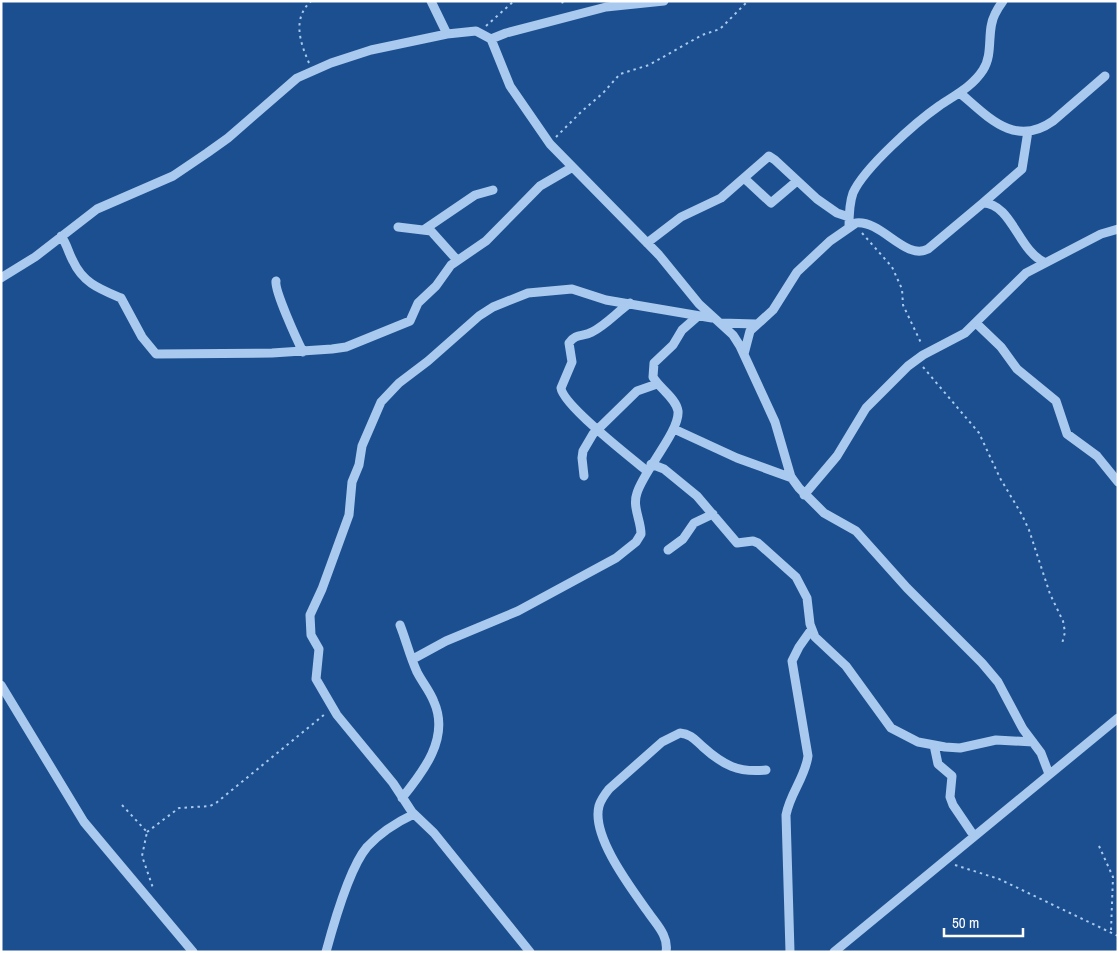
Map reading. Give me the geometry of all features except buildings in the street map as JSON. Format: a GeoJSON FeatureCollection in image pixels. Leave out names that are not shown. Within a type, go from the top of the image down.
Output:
{"type":"FeatureCollection","features":[{"type":"Feature","properties":{"kind":"street"},"geometry":{"type":"LineString","coordinates":[[431,1],[447,34]]}},
{"type":"Feature","properties":{"kind":"street"},"geometry":{"type":"LineString","coordinates":[[491,39],[536,24],[606,6],[664,1]]}},
{"type":"Feature","properties":{"kind":"street"},"geometry":{"type":"LineString","coordinates":[[851,223],[854,193],[890,147],[924,117],[960,93],[976,79],[984,68],[990,48],[994,14],[1003,1]]}},
{"type":"Feature","properties":{"kind":"street"},"geometry":{"type":"LineString","coordinates":[[1,278],[36,257],[97,209],[173,176],[228,138],[286,86],[313,71],[352,56],[447,34],[476,31],[481,33],[491,39],[510,86],[534,124],[550,144],[571,168],[673,270],[691,296],[733,335],[744,354],[775,422],[792,478],[804,494],[824,513],[856,531],[906,588],[982,663],[998,682],[1041,754],[1049,774]]}},
{"type":"Feature","properties":{"kind":"street"},"geometry":{"type":"LineString","coordinates":[[960,93],[1006,129],[1028,131],[1046,126],[1105,76]]}},
{"type":"Feature","properties":{"kind":"street"},"geometry":{"type":"LineString","coordinates":[[744,354],[750,331],[773,310],[804,263],[851,223],[862,222],[874,226],[907,247],[920,252],[928,249],[1022,169],[1028,131]]}},
{"type":"Feature","properties":{"kind":"street"},"geometry":{"type":"LineString","coordinates":[[647,243],[681,217],[720,198],[766,158],[771,156],[828,207],[851,223]]}},
{"type":"Feature","properties":{"kind":"street"},"geometry":{"type":"LineString","coordinates":[[61,236],[67,244],[77,270],[88,282],[102,291],[121,298],[142,337],[156,354],[303,352],[346,347],[410,321],[415,314],[418,303],[436,286],[457,260],[486,241],[540,186],[571,168]]}},
{"type":"Feature","properties":{"kind":"street"},"geometry":{"type":"LineString","coordinates":[[744,178],[771,203],[797,181]]}},
{"type":"Feature","properties":{"kind":"street"},"geometry":{"type":"LineString","coordinates":[[425,229],[475,195],[493,190]]}},
{"type":"Feature","properties":{"kind":"street"},"geometry":{"type":"LineString","coordinates":[[983,203],[992,204],[1003,213],[1033,256],[1044,262]]}},
{"type":"Feature","properties":{"kind":"street"},"geometry":{"type":"LineString","coordinates":[[398,227],[425,229],[436,236],[457,260]]}},
{"type":"Feature","properties":{"kind":"street"},"geometry":{"type":"LineString","coordinates":[[804,494],[838,456],[866,408],[917,359],[965,333],[1011,286],[1044,262],[1101,234],[1118,230]]}},
{"type":"Feature","properties":{"kind":"street"},"geometry":{"type":"LineString","coordinates":[[276,281],[276,291],[284,305],[303,352]]}},
{"type":"Feature","properties":{"kind":"street"},"geometry":{"type":"LineString","coordinates":[[530,952],[434,833],[414,814],[332,707],[316,679],[319,649],[310,635],[310,615],[325,582],[349,515],[352,482],[360,465],[362,446],[381,402],[399,383],[428,361],[466,326],[494,306],[513,299],[543,290],[572,289],[606,300],[718,321],[756,324]]}},
{"type":"Feature","properties":{"kind":"street"},"geometry":{"type":"LineString","coordinates":[[630,303],[594,332],[577,335],[569,343],[572,362],[563,382],[562,394],[598,429],[649,468],[664,469],[678,479],[713,514],[737,543],[753,541],[758,543],[796,577],[807,598],[811,630],[815,637],[829,653],[846,666],[891,728],[918,742],[960,748],[996,740],[1033,742]]}},
{"type":"Feature","properties":{"kind":"street"},"geometry":{"type":"LineString","coordinates":[[413,659],[446,641],[518,611],[616,558],[629,548],[641,534],[635,504],[637,493],[649,468],[674,429],[678,409],[653,377],[654,364],[673,345],[682,330],[698,316]]}},
{"type":"Feature","properties":{"kind":"street"},"geometry":{"type":"LineString","coordinates":[[976,323],[1001,348],[1018,369],[1056,401],[1067,434],[1097,456],[1118,482]]}},
{"type":"Feature","properties":{"kind":"street"},"geometry":{"type":"LineString","coordinates":[[584,476],[583,451],[598,429],[637,391],[657,384]]}},
{"type":"Feature","properties":{"kind":"street"},"geometry":{"type":"LineString","coordinates":[[674,429],[737,458],[792,478]]}},
{"type":"Feature","properties":{"kind":"street"},"geometry":{"type":"LineString","coordinates":[[668,550],[687,535],[694,523],[713,514]]}},
{"type":"Feature","properties":{"kind":"street"},"geometry":{"type":"LineString","coordinates":[[400,625],[417,672],[435,703],[438,718],[438,734],[430,760],[402,798]]}},
{"type":"Feature","properties":{"kind":"street"},"geometry":{"type":"LineString","coordinates":[[790,952],[786,815],[788,801],[806,767],[808,756],[792,661],[811,630]]}},
{"type":"Feature","properties":{"kind":"street"},"geometry":{"type":"LineString","coordinates":[[1,686],[84,822],[193,952]]}},
{"type":"Feature","properties":{"kind":"street"},"geometry":{"type":"LineString","coordinates":[[834,952],[1118,718]]}},
{"type":"Feature","properties":{"kind":"street"},"geometry":{"type":"LineString","coordinates":[[666,952],[665,936],[624,877],[610,852],[598,817],[602,798],[609,789],[662,742],[680,733],[691,736],[731,767],[743,771],[766,770]]}},
{"type":"Feature","properties":{"kind":"street"},"geometry":{"type":"LineString","coordinates":[[934,745],[938,764],[952,776],[950,797],[952,805],[974,836]]}},
{"type":"Feature","properties":{"kind":"street"},"geometry":{"type":"LineString","coordinates":[[326,952],[340,905],[366,848],[392,826],[414,814]]}},
{"type":"Feature","properties":{"kind":"path"},"geometry":{"type":"LineString","coordinates":[[311,1],[301,12],[298,30],[313,71]]}},
{"type":"Feature","properties":{"kind":"path"},"geometry":{"type":"LineString","coordinates":[[481,33],[514,1]]}},
{"type":"Feature","properties":{"kind":"path"},"geometry":{"type":"LineString","coordinates":[[550,144],[620,74],[649,65],[702,35],[720,29],[748,1]]}},
{"type":"Feature","properties":{"kind":"path"},"geometry":{"type":"LineString","coordinates":[[851,223],[892,267],[901,285],[903,305],[927,352]]}},
{"type":"Feature","properties":{"kind":"path"},"geometry":{"type":"LineString","coordinates":[[917,359],[979,433],[1000,478],[1030,530],[1050,594],[1063,621],[1065,632],[1062,644]]}},
{"type":"Feature","properties":{"kind":"path"},"geometry":{"type":"LineString","coordinates":[[154,904],[149,875],[142,856],[147,832],[179,808],[210,806],[216,803],[332,707]]}},
{"type":"Feature","properties":{"kind":"path"},"geometry":{"type":"LineString","coordinates":[[122,805],[147,832]]}},
{"type":"Feature","properties":{"kind":"path"},"geometry":{"type":"LineString","coordinates":[[1100,846],[1113,877],[1111,932]]}},
{"type":"Feature","properties":{"kind":"path"},"geometry":{"type":"LineString","coordinates":[[943,862],[999,879],[1118,936]]}}]}
